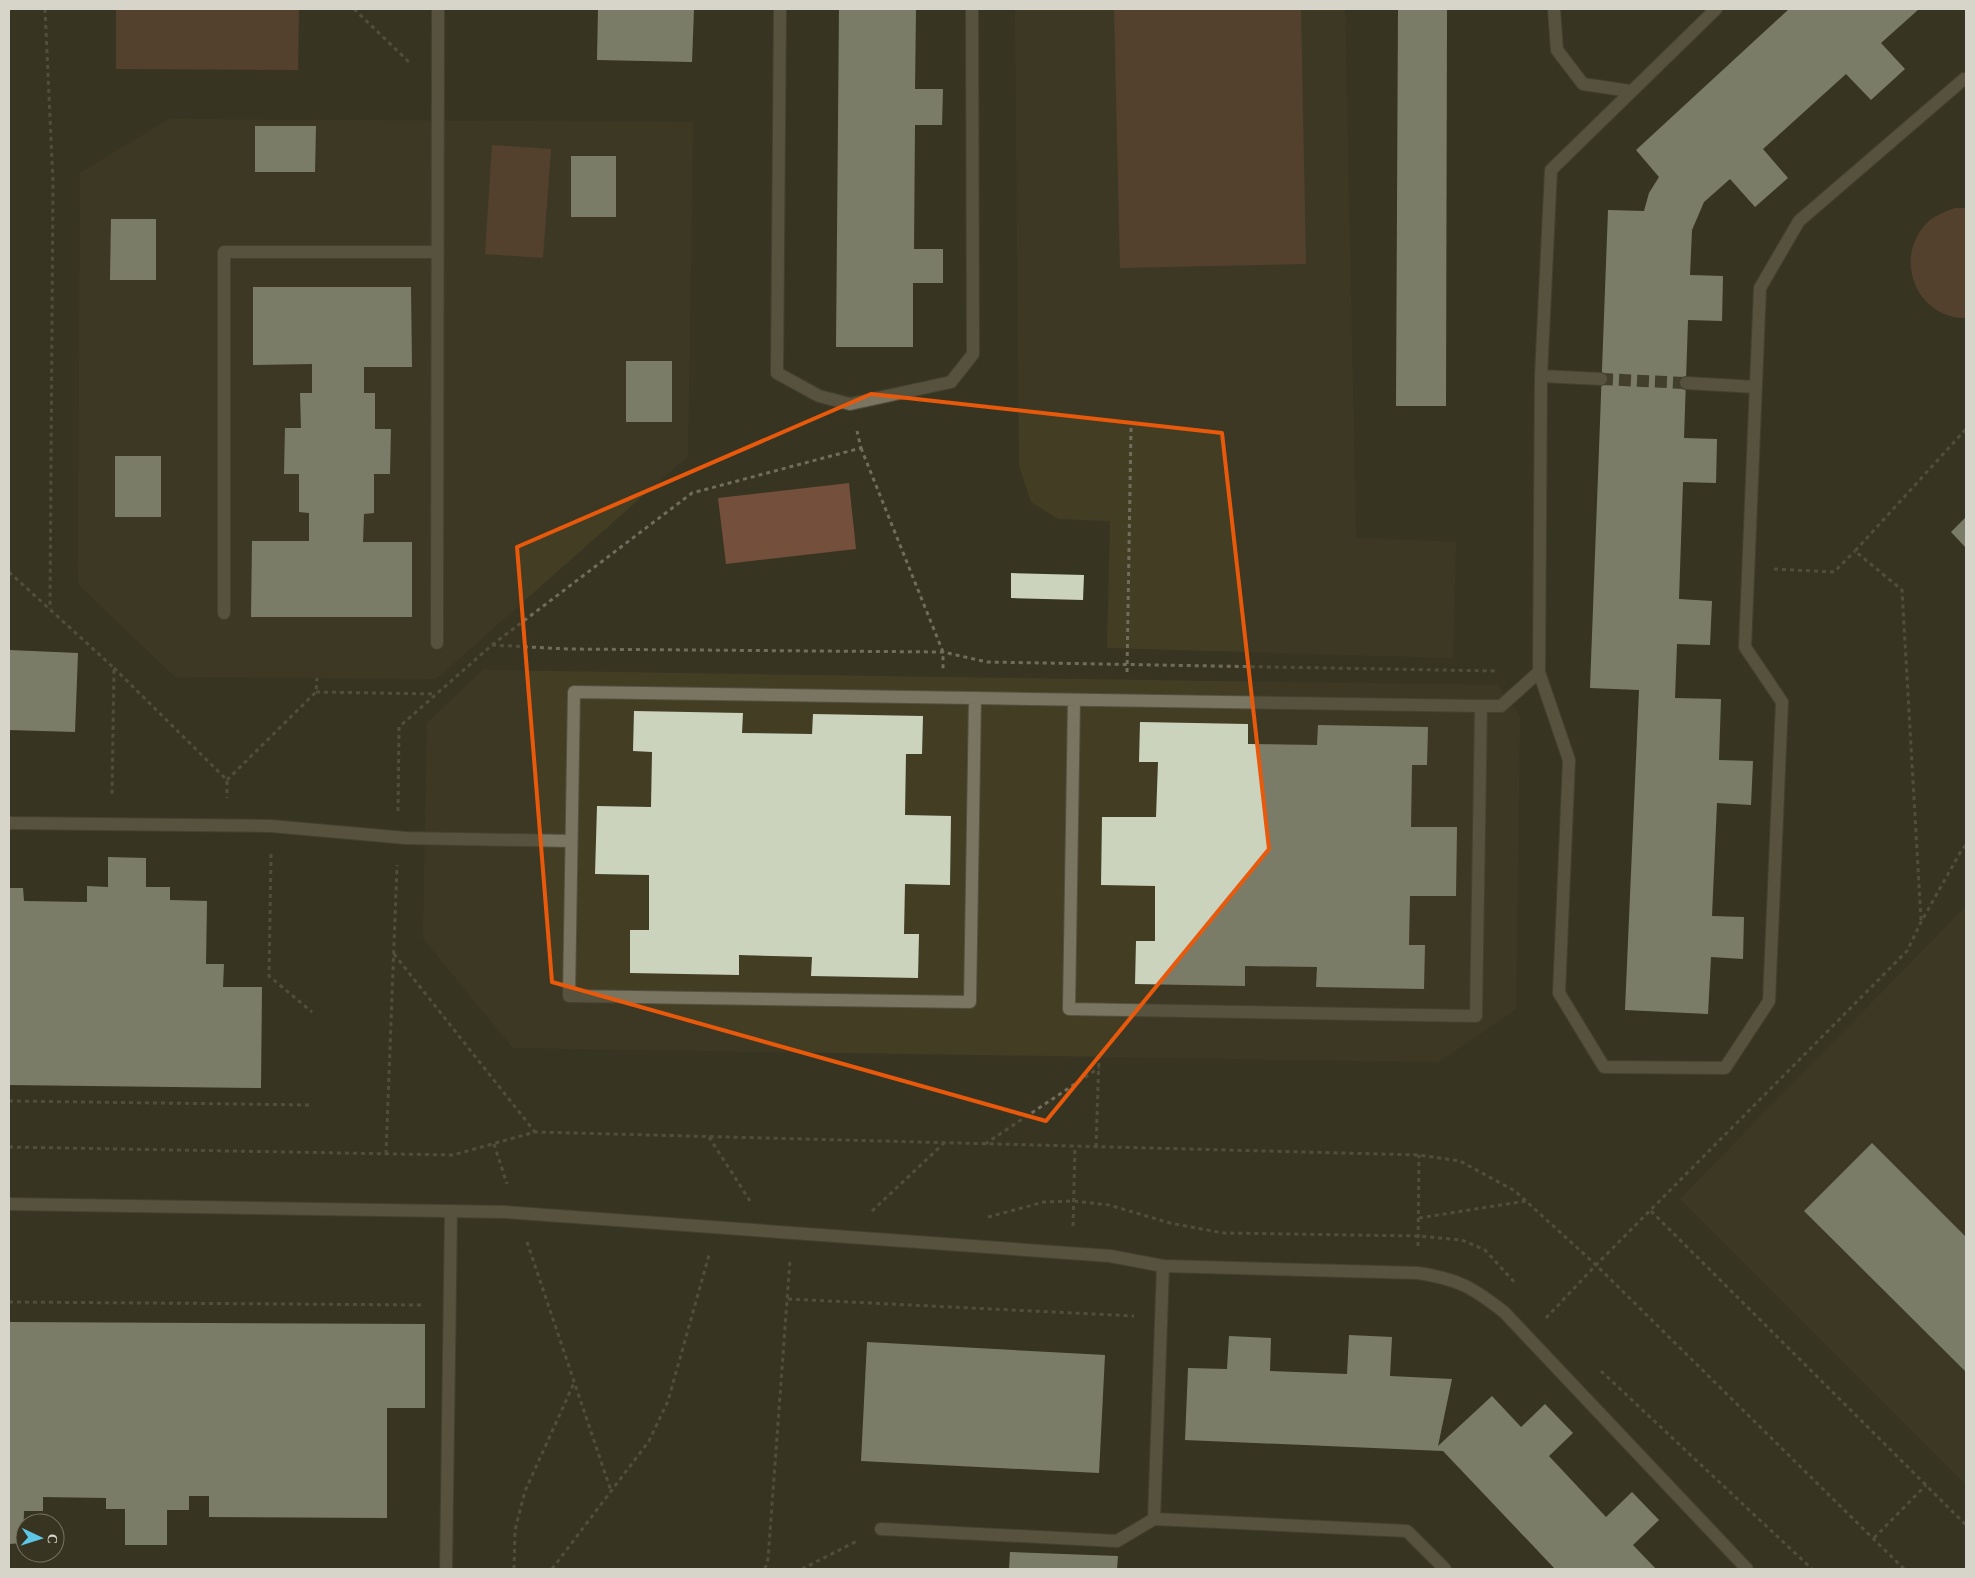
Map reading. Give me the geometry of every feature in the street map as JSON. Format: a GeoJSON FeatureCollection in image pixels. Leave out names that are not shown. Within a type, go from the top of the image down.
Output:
{"type":"FeatureCollection","features":[{"type":"Feature","properties":{"kind":"lane"},"geometry":{"type":"LineString","coordinates":[[437,643],[436,252],[438,9]]}},
{"type":"Feature","properties":{"kind":"lane"},"geometry":{"type":"LineString","coordinates":[[780,9],[777,373],[819,396],[850,404],[950,382],[973,354],[972,9]]}},
{"type":"Feature","properties":{"kind":"lane"},"geometry":{"type":"LineString","coordinates":[[1554,9],[1557,50],[1583,84],[1630,91]]}},
{"type":"Feature","properties":{"kind":"lane"},"geometry":{"type":"LineString","coordinates":[[1716,9],[1551,170],[1541,376],[1539,672],[1569,760],[1559,992],[1604,1067],[1725,1068],[1769,1001],[1782,702],[1745,647],[1760,288],[1799,222],[1964,78],[1966,79]]}},
{"type":"Feature","properties":{"kind":"lane"},"geometry":{"type":"LineString","coordinates":[[224,613],[224,252],[436,252]]}},
{"type":"Feature","properties":{"kind":"lane"},"geometry":{"type":"LineString","coordinates":[[1541,376],[1602,379]]}},
{"type":"Feature","properties":{"kind":"lane"},"geometry":{"type":"LineString","coordinates":[[1686,383],[1756,386]]}},
{"type":"Feature","properties":{"kind":"lane"},"geometry":{"type":"LineString","coordinates":[[975,698],[970,1002],[569,996],[574,692],[975,698],[1074,700],[1501,706],[1539,672]]}},
{"type":"Feature","properties":{"kind":"lane"},"geometry":{"type":"LineString","coordinates":[[1074,700],[1069,1009],[1476,1016],[1481,706]]}},
{"type":"Feature","properties":{"kind":"lane"},"geometry":{"type":"LineString","coordinates":[[9,823],[271,826],[398,838],[571,841]]}},
{"type":"Feature","properties":{"kind":"lane"},"geometry":{"type":"LineString","coordinates":[[9,1204],[517,1212],[1110,1256],[1163,1266],[1418,1273],[1445,1277],[1476,1290],[1504,1312],[1747,1569]]}},
{"type":"Feature","properties":{"kind":"lane"},"geometry":{"type":"LineString","coordinates":[[446,1569],[451,1211]]}},
{"type":"Feature","properties":{"kind":"lane"},"geometry":{"type":"LineString","coordinates":[[1154,1519],[1163,1266]]}},
{"type":"Feature","properties":{"kind":"lane"},"geometry":{"type":"LineString","coordinates":[[881,1529],[1117,1541],[1154,1519],[1407,1531],[1445,1569]]}},
{"type":"Feature","properties":{"kind":"path"},"geometry":{"type":"LineString","coordinates":[[45,9],[53,182],[50,609]]}},
{"type":"Feature","properties":{"kind":"path"},"geometry":{"type":"LineString","coordinates":[[354,9],[437,89]]}},
{"type":"Feature","properties":{"kind":"path"},"geometry":{"type":"LineString","coordinates":[[850,404],[861,448],[943,652],[942,698]]}},
{"type":"Feature","properties":{"kind":"path"},"geometry":{"type":"LineString","coordinates":[[1127,664],[1131,427]]}},
{"type":"Feature","properties":{"kind":"path"},"geometry":{"type":"LineString","coordinates":[[1749,568],[1834,572],[1966,429]]}},
{"type":"Feature","properties":{"kind":"path"},"geometry":{"type":"LineString","coordinates":[[386,1154],[398,838],[399,727],[492,645],[692,493],[861,448]]}},
{"type":"Feature","properties":{"kind":"path"},"geometry":{"type":"LineString","coordinates":[[1855,550],[1902,590],[1921,922]]}},
{"type":"Feature","properties":{"kind":"path"},"geometry":{"type":"LineString","coordinates":[[9,572],[114,668],[227,780]]}},
{"type":"Feature","properties":{"kind":"path"},"geometry":{"type":"LineString","coordinates":[[492,645],[567,649],[943,652],[987,662],[1539,672]]}},
{"type":"Feature","properties":{"kind":"path"},"geometry":{"type":"LineString","coordinates":[[111,824],[114,668]]}},
{"type":"Feature","properties":{"kind":"path"},"geometry":{"type":"LineString","coordinates":[[226,826],[227,780],[316,692],[317,678]]}},
{"type":"Feature","properties":{"kind":"path"},"geometry":{"type":"LineString","coordinates":[[316,692],[437,694]]}},
{"type":"Feature","properties":{"kind":"path"},"geometry":{"type":"LineString","coordinates":[[271,826],[269,976],[312,1012]]}},
{"type":"Feature","properties":{"kind":"path"},"geometry":{"type":"LineString","coordinates":[[1528,1338],[1596,1265],[1907,951],[1921,922],[1966,845]]}},
{"type":"Feature","properties":{"kind":"path"},"geometry":{"type":"LineString","coordinates":[[394,953],[535,1132]]}},
{"type":"Feature","properties":{"kind":"path"},"geometry":{"type":"LineString","coordinates":[[1096,1147],[1099,1057]]}},
{"type":"Feature","properties":{"kind":"path"},"geometry":{"type":"LineString","coordinates":[[985,1144],[1099,1068]]}},
{"type":"Feature","properties":{"kind":"path"},"geometry":{"type":"LineString","coordinates":[[9,1101],[310,1105]]}},
{"type":"Feature","properties":{"kind":"path"},"geometry":{"type":"LineString","coordinates":[[9,1147],[453,1155],[535,1132],[1419,1155],[1460,1161],[1515,1191],[1596,1265],[1904,1569]]}},
{"type":"Feature","properties":{"kind":"path"},"geometry":{"type":"LineString","coordinates":[[708,1136],[769,1230]]}},
{"type":"Feature","properties":{"kind":"path"},"geometry":{"type":"LineString","coordinates":[[844,1236],[944,1143]]}},
{"type":"Feature","properties":{"kind":"path"},"geometry":{"type":"LineString","coordinates":[[494,1144],[611,1490]]}},
{"type":"Feature","properties":{"kind":"path"},"geometry":{"type":"LineString","coordinates":[[1072,1253],[1075,1146]]}},
{"type":"Feature","properties":{"kind":"path"},"geometry":{"type":"LineString","coordinates":[[1418,1273],[1419,1155]]}},
{"type":"Feature","properties":{"kind":"path"},"geometry":{"type":"LineString","coordinates":[[1418,1218],[1526,1201]]}},
{"type":"Feature","properties":{"kind":"path"},"geometry":{"type":"LineString","coordinates":[[1651,1211],[1966,1525]]}},
{"type":"Feature","properties":{"kind":"path"},"geometry":{"type":"LineString","coordinates":[[765,1569],[768,1559],[793,1232]]}},
{"type":"Feature","properties":{"kind":"path"},"geometry":{"type":"LineString","coordinates":[[552,1569],[649,1441],[668,1401],[710,1254]]}},
{"type":"Feature","properties":{"kind":"path"},"geometry":{"type":"LineString","coordinates":[[788,1298],[1162,1318]]}},
{"type":"Feature","properties":{"kind":"path"},"geometry":{"type":"LineString","coordinates":[[9,1302],[450,1305]]}},
{"type":"Feature","properties":{"kind":"path"},"geometry":{"type":"LineString","coordinates":[[514,1569],[515,1530],[524,1491],[574,1383]]}},
{"type":"Feature","properties":{"kind":"path"},"geometry":{"type":"LineString","coordinates":[[1874,1538],[1926,1485]]}},
{"type":"Feature","properties":{"kind":"path"},"geometry":{"type":"LineString","coordinates":[[802,1569],[881,1529]]}},
{"type":"Feature","properties":{"kind":"highlighted area"},"geometry":{"type":"Polygon","coordinates":[[[871,394],[1222,433],[1269,849],[1046,1121],[552,982],[517,547],[871,394]]]}},
{"type":"Feature","properties":{"kind":"shaded area"},"geometry":{"type":"Polygon","coordinates":[[[116,9],[299,9],[298,70],[116,69],[116,9]]]}},
{"type":"Feature","properties":{"kind":"shaded area"},"geometry":{"type":"Polygon","coordinates":[[[1015,9],[1345,9],[1356,538],[1456,542],[1453,658],[1107,648],[1110,521],[1058,519],[1031,502],[1019,466],[1015,9]]]}},
{"type":"Feature","properties":{"kind":"shaded area"},"geometry":{"type":"Polygon","coordinates":[[[1114,9],[1301,9],[1306,264],[1120,268],[1114,9]]]}},
{"type":"Feature","properties":{"kind":"shaded area"},"geometry":{"type":"Polygon","coordinates":[[[169,119],[693,122],[688,456],[436,679],[175,677],[78,584],[80,173],[169,119]]]}},
{"type":"Feature","properties":{"kind":"shaded area"},"geometry":{"type":"Polygon","coordinates":[[[492,145],[551,149],[543,258],[485,254],[492,145]]]}},
{"type":"Feature","properties":{"kind":"shaded area"},"geometry":{"type":"Polygon","coordinates":[[[1955,208],[1966,208],[1966,318],[1949,316],[1935,309],[1923,299],[1911,271],[1911,255],[1916,239],[1925,225],[1935,217],[1955,208]]]}},
{"type":"Feature","properties":{"kind":"shaded area"},"geometry":{"type":"Polygon","coordinates":[[[849,483],[856,549],[726,564],[718,498],[849,483]]]}},
{"type":"Feature","properties":{"kind":"shaded area"},"geometry":{"type":"Polygon","coordinates":[[[483,670],[1497,685],[1520,716],[1516,1009],[1439,1062],[513,1048],[423,938],[427,723],[483,670]]]}},
{"type":"Feature","properties":{"kind":"shaded area"},"geometry":{"type":"Polygon","coordinates":[[[1966,906],[1966,1485],[1680,1199],[1966,906]]]}},
{"type":"Feature","properties":{"kind":"building"},"geometry":{"type":"Polygon","coordinates":[[[598,9],[694,9],[692,62],[597,60],[598,9]]]}},
{"type":"Feature","properties":{"kind":"building"},"geometry":{"type":"Polygon","coordinates":[[[839,9],[916,9],[915,89],[943,89],[942,125],[915,125],[914,249],[943,249],[943,283],[913,283],[913,347],[836,347],[839,9]]]}},
{"type":"Feature","properties":{"kind":"building"},"geometry":{"type":"Polygon","coordinates":[[[1398,9],[1447,9],[1446,406],[1396,406],[1398,9]]]}},
{"type":"Feature","properties":{"kind":"building"},"geometry":{"type":"Polygon","coordinates":[[[1789,9],[1919,9],[1881,43],[1905,69],[1871,100],[1846,74],[1763,149],[1788,178],[1755,207],[1730,179],[1704,202],[1692,230],[1690,275],[1723,276],[1722,321],[1688,320],[1684,438],[1717,439],[1716,483],[1683,482],[1679,599],[1712,601],[1710,645],[1677,644],[1675,698],[1721,699],[1719,760],[1753,761],[1751,805],[1717,803],[1712,916],[1744,917],[1743,959],[1711,957],[1708,1014],[1625,1010],[1639,690],[1590,688],[1608,210],[1644,211],[1649,193],[1659,177],[1636,150],[1789,9]]]}},
{"type":"Feature","properties":{"kind":"building"},"geometry":{"type":"Polygon","coordinates":[[[255,126],[316,126],[315,172],[255,172],[255,126]]]}},
{"type":"Feature","properties":{"kind":"building"},"geometry":{"type":"Polygon","coordinates":[[[571,156],[616,156],[616,217],[571,217],[571,156]]]}},
{"type":"Feature","properties":{"kind":"building"},"geometry":{"type":"Polygon","coordinates":[[[111,219],[156,219],[156,280],[110,280],[111,219]]]}},
{"type":"Feature","properties":{"kind":"building"},"geometry":{"type":"Polygon","coordinates":[[[253,287],[411,287],[412,367],[364,367],[364,393],[375,393],[375,429],[391,429],[390,474],[374,474],[374,513],[364,514],[363,542],[412,542],[412,617],[251,617],[252,541],[309,541],[309,513],[299,512],[299,474],[284,474],[285,428],[301,428],[300,393],[312,393],[312,364],[253,365],[253,287]]]}},
{"type":"Feature","properties":{"kind":"building"},"geometry":{"type":"Polygon","coordinates":[[[626,361],[672,361],[672,422],[626,422],[626,361]]]}},
{"type":"Feature","properties":{"kind":"building"},"geometry":{"type":"Polygon","coordinates":[[[115,456],[161,456],[161,517],[115,517],[115,456]]]}},
{"type":"Feature","properties":{"kind":"building"},"geometry":{"type":"Polygon","coordinates":[[[1966,517],[1966,548],[1951,532],[1966,517]]]}},
{"type":"Feature","properties":{"kind":"building"},"geometry":{"type":"Polygon","coordinates":[[[1011,573],[1084,575],[1083,600],[1011,598],[1011,573]]]}},
{"type":"Feature","properties":{"kind":"building"},"geometry":{"type":"Polygon","coordinates":[[[9,650],[78,653],[75,732],[9,730],[9,650]]]}},
{"type":"Feature","properties":{"kind":"building"},"geometry":{"type":"Polygon","coordinates":[[[634,711],[743,713],[742,733],[812,734],[813,714],[923,716],[922,754],[906,754],[905,815],[951,816],[950,885],[905,884],[904,934],[919,934],[918,978],[811,976],[812,957],[739,955],[739,975],[630,973],[630,930],[649,930],[649,875],[595,874],[597,806],[651,807],[652,752],[633,751],[634,711]]]}},
{"type":"Feature","properties":{"kind":"building"},"geometry":{"type":"Polygon","coordinates":[[[1140,722],[1248,724],[1248,744],[1317,745],[1318,725],[1428,727],[1427,765],[1412,765],[1411,827],[1457,827],[1456,896],[1410,896],[1409,945],[1425,945],[1424,989],[1316,987],[1317,967],[1245,966],[1245,986],[1135,984],[1136,941],[1155,941],[1155,886],[1101,885],[1102,817],[1156,817],[1158,762],[1139,762],[1140,722]]]}},
{"type":"Feature","properties":{"kind":"building"},"geometry":{"type":"Polygon","coordinates":[[[108,857],[146,858],[146,887],[170,887],[170,900],[207,901],[206,964],[224,964],[223,987],[262,987],[261,1088],[9,1085],[9,888],[23,888],[24,901],[87,902],[87,886],[108,887],[108,857]]]}},
{"type":"Feature","properties":{"kind":"building"},"geometry":{"type":"Polygon","coordinates":[[[1872,1143],[1966,1237],[1966,1372],[1804,1211],[1872,1143]]]}},
{"type":"Feature","properties":{"kind":"building"},"geometry":{"type":"Polygon","coordinates":[[[9,1322],[425,1324],[425,1408],[387,1408],[387,1518],[209,1517],[209,1496],[189,1496],[189,1510],[167,1510],[167,1545],[125,1545],[125,1509],[106,1509],[106,1498],[43,1497],[43,1511],[15,1513],[15,1544],[9,1544],[9,1322]]]}},
{"type":"Feature","properties":{"kind":"building"},"geometry":{"type":"Polygon","coordinates":[[[1349,1335],[1392,1337],[1390,1376],[1452,1379],[1438,1446],[1492,1396],[1521,1427],[1545,1404],[1573,1433],[1549,1456],[1606,1517],[1632,1492],[1659,1520],[1633,1545],[1656,1569],[1555,1569],[1443,1451],[1185,1440],[1188,1368],[1227,1369],[1229,1336],[1271,1338],[1270,1371],[1347,1374],[1349,1335]]]}},
{"type":"Feature","properties":{"kind":"building"},"geometry":{"type":"Polygon","coordinates":[[[867,1342],[1105,1355],[1099,1473],[861,1461],[867,1342]]]}},
{"type":"Feature","properties":{"kind":"building"},"geometry":{"type":"Polygon","coordinates":[[[1010,1552],[1118,1556],[1117,1569],[1009,1569],[1010,1552]]]}},
{"type":"Feature","properties":{"kind":"tunnel"},"geometry":{"type":"LineString","coordinates":[[1601,379],[1686,383]]}}]}
